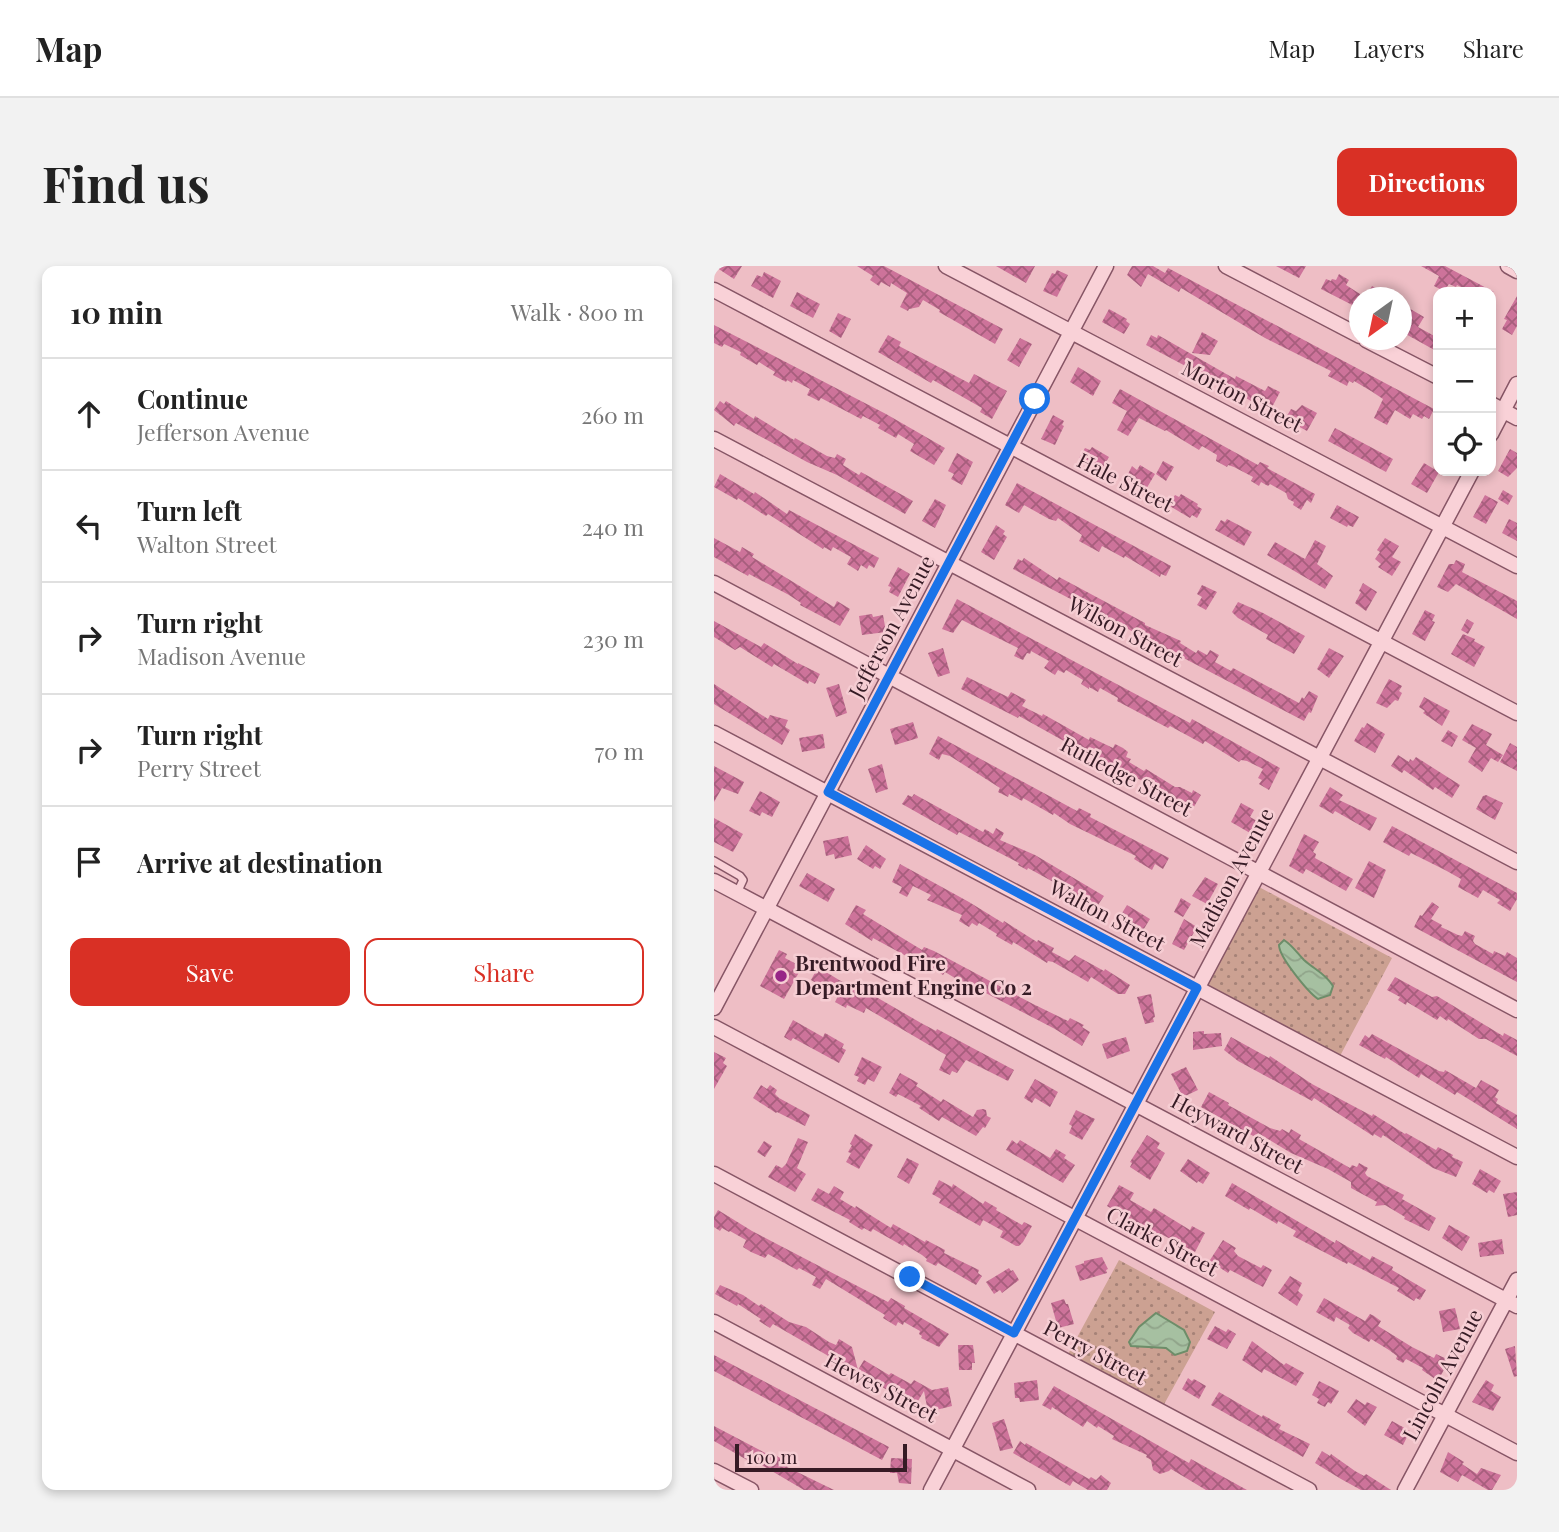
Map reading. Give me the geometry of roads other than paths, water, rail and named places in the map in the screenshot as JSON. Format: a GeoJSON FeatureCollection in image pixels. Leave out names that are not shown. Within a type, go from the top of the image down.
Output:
{"type":"FeatureCollection","features":[{"type":"Feature","properties":{"kind":"street","name":"Morton Street"},"geometry":{"type":"LineString","coordinates":[[946,266],[1517,566]]}},
{"type":"Feature","properties":{"kind":"street","name":"Jefferson Avenue"},"geometry":{"type":"LineString","coordinates":[[714,1008],[1106,266]]}},
{"type":"Feature","properties":{"kind":"street"},"geometry":{"type":"LineString","coordinates":[[1226,266],[1349,330]]}},
{"type":"Feature","properties":{"kind":"street"},"geometry":{"type":"LineString","coordinates":[[1508,266],[1517,271]]}},
{"type":"Feature","properties":{"kind":"street","name":"Hale Street"},"geometry":{"type":"LineString","coordinates":[[714,290],[1517,713]]}},
{"type":"Feature","properties":{"kind":"street"},"geometry":{"type":"LineString","coordinates":[[1385,350],[1433,374]]}},
{"type":"Feature","properties":{"kind":"street"},"geometry":{"type":"LineString","coordinates":[[1517,384],[1497,408],[1517,418]]}},
{"type":"Feature","properties":{"kind":"street","name":"Wilson Street"},"geometry":{"type":"LineString","coordinates":[[714,439],[1517,862]]}},
{"type":"Feature","properties":{"kind":"street","name":"Madison Avenue"},"geometry":{"type":"LineString","coordinates":[[931,1490],[1469,476]]}},
{"type":"Feature","properties":{"kind":"street","name":"Rutledge Street"},"geometry":{"type":"LineString","coordinates":[[714,583],[1517,1010]]}},
{"type":"Feature","properties":{"kind":"street","name":"Walton Street"},"geometry":{"type":"LineString","coordinates":[[714,733],[1517,1157]]}},
{"type":"Feature","properties":{"kind":"street","name":"Heyward Street"},"geometry":{"type":"LineString","coordinates":[[714,881],[1512,1303]]}},
{"type":"Feature","properties":{"kind":"street","name":"Clarke Street"},"geometry":{"type":"LineString","coordinates":[[714,1027],[1517,1453]]}},
{"type":"Feature","properties":{"kind":"street","name":"Perry Street"},"geometry":{"type":"LineString","coordinates":[[714,1174],[1309,1490]]}},
{"type":"Feature","properties":{"kind":"street","name":"Lincoln Avenue"},"geometry":{"type":"LineString","coordinates":[[1405,1490],[1445,1415],[1512,1303],[1517,1280]]}},
{"type":"Feature","properties":{"kind":"street","name":"Hewes Street"},"geometry":{"type":"LineString","coordinates":[[714,1322],[1028,1490]]}},
{"type":"Feature","properties":{"kind":"street"},"geometry":{"type":"LineString","coordinates":[[714,1471],[751,1490]]}},
{"type":"Feature","properties":{"kind":"lane"},"geometry":{"type":"LineString","coordinates":[[714,861],[743,880],[737,893]]}},
{"type":"Feature","properties":{"kind":"water"},"geometry":{"type":"Polygon","coordinates":[[[1284,940],[1330,982],[1333,986],[1330,995],[1318,999],[1301,982],[1280,950],[1279,945],[1284,940]]]}},
{"type":"Feature","properties":{"kind":"water"},"geometry":{"type":"Polygon","coordinates":[[[1156,1313],[1184,1330],[1190,1342],[1187,1351],[1175,1355],[1166,1348],[1131,1346],[1129,1342],[1139,1327],[1156,1313]]]}},
{"type":"Feature","properties":{"kind":"place","name":"Brentwood Fire Department Engine Co 2"},"geometry":{"type":"Point","coordinates":[781,976]}}]}
